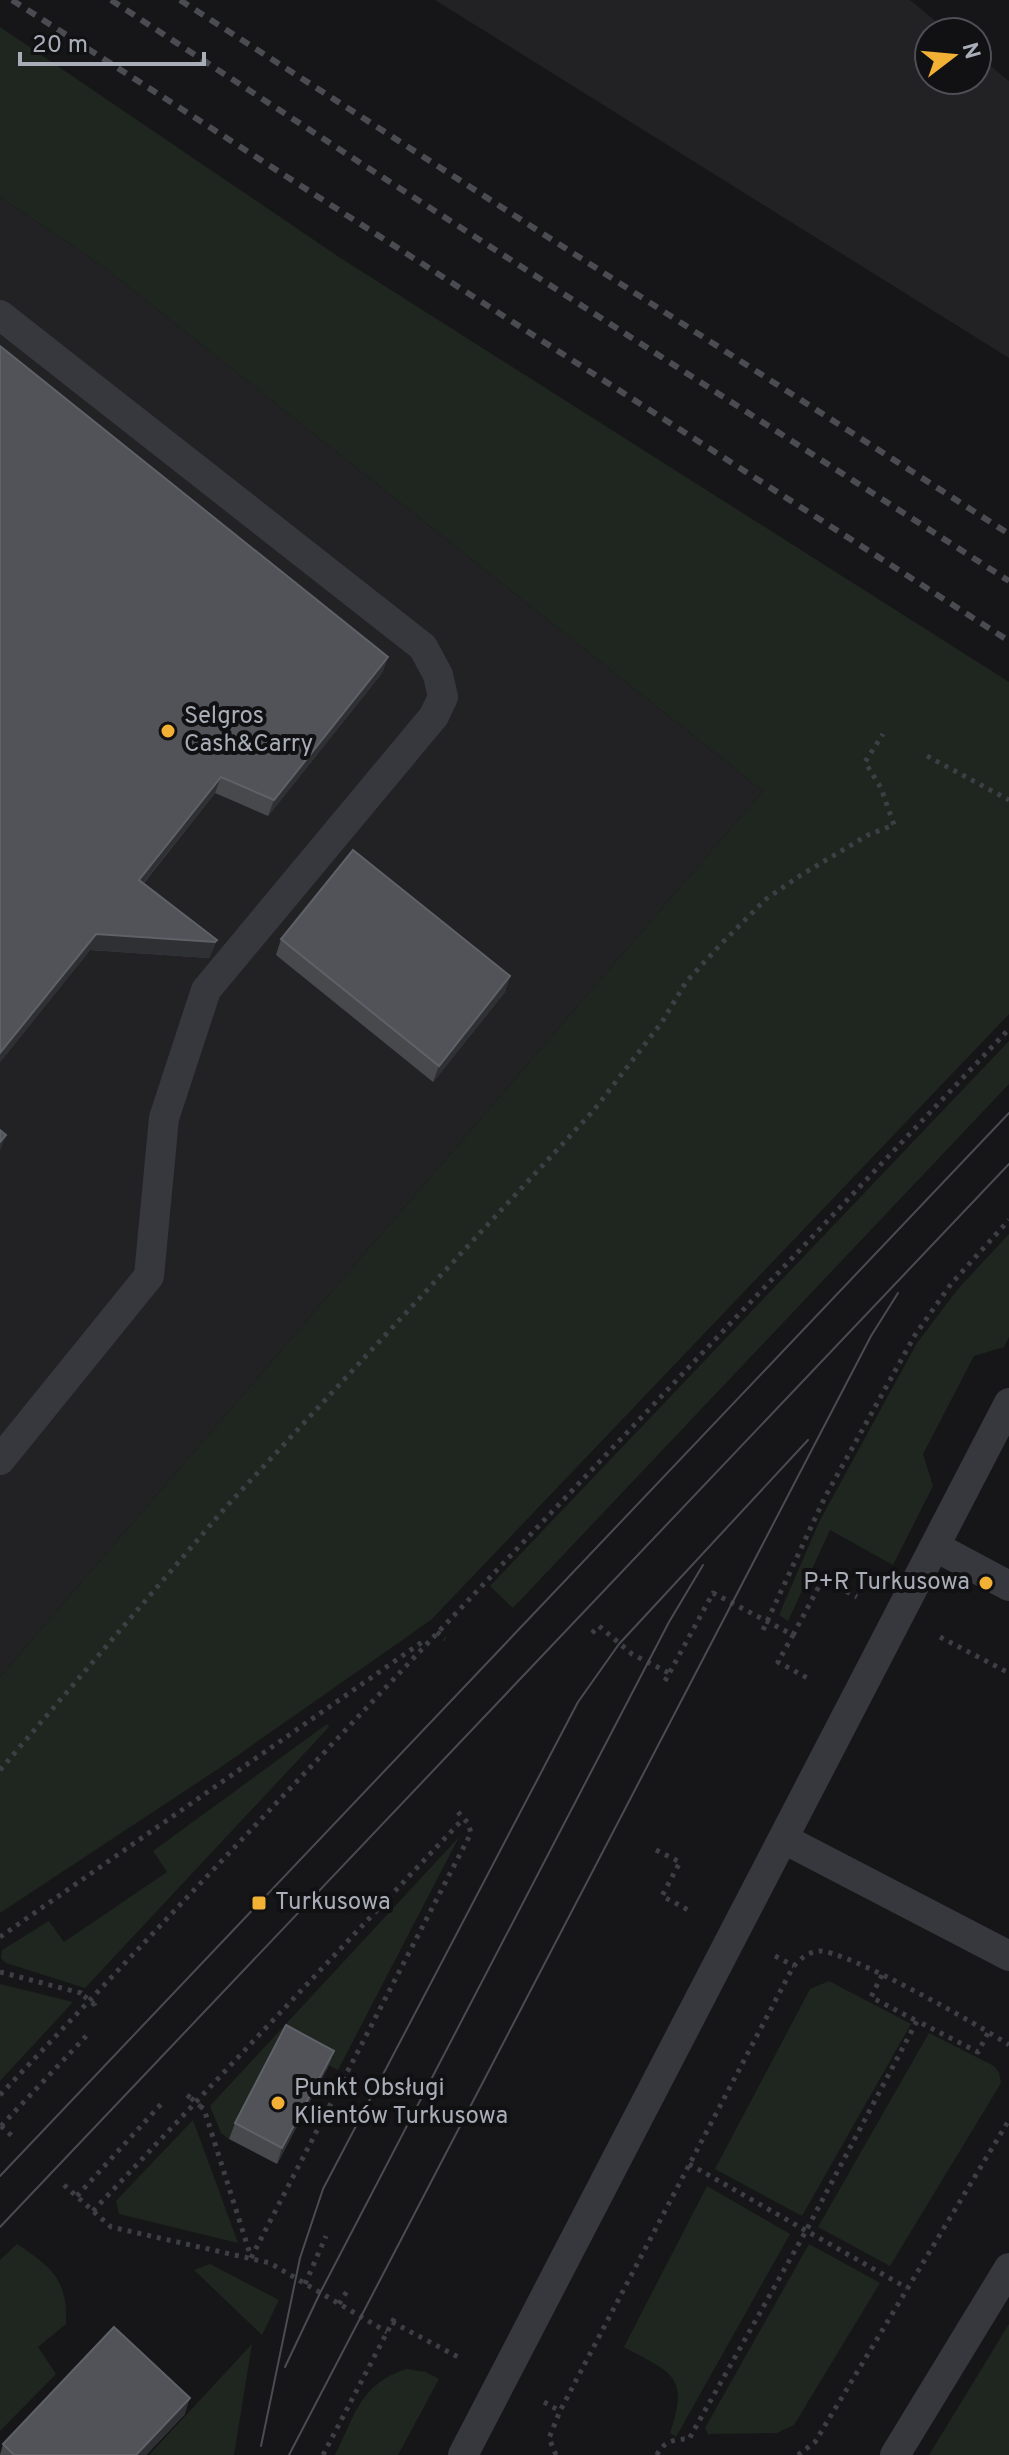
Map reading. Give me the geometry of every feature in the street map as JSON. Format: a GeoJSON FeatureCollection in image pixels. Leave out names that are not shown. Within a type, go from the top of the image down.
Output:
{"type":"FeatureCollection","features":[{"type":"Feature","properties":{"kind":"lane"},"geometry":{"type":"LineString","coordinates":[[0,315],[423,647],[438,675],[443,697],[434,716],[206,990],[164,1118],[149,1276],[0,1460]]}},
{"type":"Feature","properties":{"kind":"lane"},"geometry":{"type":"LineString","coordinates":[[463,2455],[936,1547],[1002,1437],[1009,1403]]}},
{"type":"Feature","properties":{"kind":"lane"},"geometry":{"type":"LineString","coordinates":[[936,1547],[1009,1586]]}},
{"type":"Feature","properties":{"kind":"lane"},"geometry":{"type":"LineString","coordinates":[[784,1839],[1009,1956]]}},
{"type":"Feature","properties":{"kind":"lane"},"geometry":{"type":"LineString","coordinates":[[895,2455],[1009,2268]]}},
{"type":"Feature","properties":{"kind":"path"},"geometry":{"type":"LineString","coordinates":[[0,1770],[225,1508],[594,1110],[662,1022],[686,982],[721,944],[766,899],[868,835],[894,825],[881,788],[865,762],[883,734]]}},
{"type":"Feature","properties":{"kind":"path"},"geometry":{"type":"LineString","coordinates":[[927,756],[1009,800]]}},
{"type":"Feature","properties":{"kind":"path"},"geometry":{"type":"LineString","coordinates":[[0,2095],[1009,1029]]}},
{"type":"Feature","properties":{"kind":"path"},"geometry":{"type":"LineString","coordinates":[[763,1630],[825,1497],[915,1335],[951,1284],[1009,1220]]}},
{"type":"Feature","properties":{"kind":"path"},"geometry":{"type":"LineString","coordinates":[[815,1682],[778,1662],[823,1579],[861,1598]]}},
{"type":"Feature","properties":{"kind":"path"},"geometry":{"type":"LineString","coordinates":[[665,1681],[713,1593],[793,1635]]}},
{"type":"Feature","properties":{"kind":"path"},"geometry":{"type":"LineString","coordinates":[[592,1633],[599,1626],[632,1654],[669,1673]]}},
{"type":"Feature","properties":{"kind":"path"},"geometry":{"type":"LineString","coordinates":[[437,1632],[445,1639]]}},
{"type":"Feature","properties":{"kind":"path"},"geometry":{"type":"LineString","coordinates":[[0,1937],[437,1632]]}},
{"type":"Feature","properties":{"kind":"path"},"geometry":{"type":"LineString","coordinates":[[933,1633],[1009,1673]]}},
{"type":"Feature","properties":{"kind":"path"},"geometry":{"type":"LineString","coordinates":[[627,1661],[632,1654]]}},
{"type":"Feature","properties":{"kind":"path"},"geometry":{"type":"LineString","coordinates":[[358,1714],[366,1721]]}},
{"type":"Feature","properties":{"kind":"path"},"geometry":{"type":"LineString","coordinates":[[251,2258],[471,1833],[468,1823],[457,1811]]}},
{"type":"Feature","properties":{"kind":"path"},"geometry":{"type":"LineString","coordinates":[[93,2211],[463,1819]]}},
{"type":"Feature","properties":{"kind":"path"},"geometry":{"type":"LineString","coordinates":[[556,2455],[550,2446],[551,2431],[797,1962],[807,1954],[821,1951],[882,1975],[989,2031],[1009,2045]]}},
{"type":"Feature","properties":{"kind":"path"},"geometry":{"type":"LineString","coordinates":[[0,1972],[81,1993],[95,2005]]}},
{"type":"Feature","properties":{"kind":"path"},"geometry":{"type":"LineString","coordinates":[[882,1975],[871,1997],[978,2052],[989,2031]]}},
{"type":"Feature","properties":{"kind":"path"},"geometry":{"type":"LineString","coordinates":[[657,2455],[673,2440],[689,2439],[807,2229],[917,2021]]}},
{"type":"Feature","properties":{"kind":"path"},"geometry":{"type":"LineString","coordinates":[[12,2136],[1,2125],[89,2033]]}},
{"type":"Feature","properties":{"kind":"path"},"geometry":{"type":"LineString","coordinates":[[189,2096],[204,2109],[251,2258]]}},
{"type":"Feature","properties":{"kind":"path"},"geometry":{"type":"LineString","coordinates":[[77,2196],[163,2102]]}},
{"type":"Feature","properties":{"kind":"path"},"geometry":{"type":"LineString","coordinates":[[798,2455],[815,2442],[1009,2120]]}},
{"type":"Feature","properties":{"kind":"path"},"geometry":{"type":"LineString","coordinates":[[689,2164],[907,2288]]}},
{"type":"Feature","properties":{"kind":"path"},"geometry":{"type":"LineString","coordinates":[[64,2185],[111,2227],[270,2263],[387,2332]]}},
{"type":"Feature","properties":{"kind":"path"},"geometry":{"type":"LineString","coordinates":[[305,2284],[326,2236]]}},
{"type":"Feature","properties":{"kind":"path"},"geometry":{"type":"LineString","coordinates":[[339,2304],[349,2288]]}},
{"type":"Feature","properties":{"kind":"path"},"geometry":{"type":"LineString","coordinates":[[323,2455],[396,2315]]}},
{"type":"Feature","properties":{"kind":"shaded area"},"geometry":{"type":"Polygon","coordinates":[[[435,0],[910,0],[930,16],[913,16],[913,96],[993,96],[993,68],[1009,81],[1009,358],[435,0]]]}},
{"type":"Feature","properties":{"kind":"shaded area"},"geometry":{"type":"Polygon","coordinates":[[[0,27],[339,257],[1009,682],[1009,1014],[431,1620],[218,1769],[0,1913],[0,1677],[763,791],[104,267],[0,197],[0,27]]]}},
{"type":"Feature","properties":{"kind":"shaded area"},"geometry":{"type":"Polygon","coordinates":[[[0,197],[104,267],[763,791],[0,1677],[0,197]]]}},
{"type":"Feature","properties":{"kind":"shaded area"},"geometry":{"type":"Polygon","coordinates":[[[1009,1041],[1009,1084],[513,1608],[490,1586],[1009,1041]]]}},
{"type":"Feature","properties":{"kind":"shaded area"},"geometry":{"type":"Polygon","coordinates":[[[1009,1234],[1009,1337],[1004,1347],[974,1356],[923,1454],[933,1486],[893,1565],[830,1530],[788,1621],[779,1615],[819,1522],[917,1343],[958,1289],[1009,1234]]]}},
{"type":"Feature","properties":{"kind":"shaded area"},"geometry":{"type":"Polygon","coordinates":[[[327,1724],[329,1727],[85,1988],[6,1963],[1,1958],[2,1950],[49,1921],[64,1942],[167,1872],[153,1851],[327,1724]]]}},
{"type":"Feature","properties":{"kind":"shaded area"},"geometry":{"type":"Polygon","coordinates":[[[459,1837],[338,2070],[280,2042],[229,2139],[221,2133],[210,2106],[459,1837]]]}},
{"type":"Feature","properties":{"kind":"shaded area"},"geometry":{"type":"Polygon","coordinates":[[[829,1981],[911,2024],[802,2216],[715,2169],[810,1989],[829,1981]]]}},
{"type":"Feature","properties":{"kind":"shaded area"},"geometry":{"type":"Polygon","coordinates":[[[0,1984],[73,2002],[0,2081],[0,1984]]]}},
{"type":"Feature","properties":{"kind":"shaded area"},"geometry":{"type":"Polygon","coordinates":[[[929,2033],[994,2066],[1001,2083],[890,2266],[818,2227],[929,2033]]]}},
{"type":"Feature","properties":{"kind":"shaded area"},"geometry":{"type":"Polygon","coordinates":[[[193,2120],[238,2243],[119,2214],[116,2201],[193,2120]]]}},
{"type":"Feature","properties":{"kind":"shaded area"},"geometry":{"type":"Polygon","coordinates":[[[707,2186],[790,2234],[676,2437],[670,2433],[678,2399],[672,2378],[654,2363],[624,2347],[707,2186]]]}},
{"type":"Feature","properties":{"kind":"shaded area"},"geometry":{"type":"Polygon","coordinates":[[[17,2244],[55,2276],[64,2296],[66,2324],[38,2347],[56,2374],[0,2431],[0,2260],[17,2244]]]}},
{"type":"Feature","properties":{"kind":"shaded area"},"geometry":{"type":"Polygon","coordinates":[[[809,2244],[880,2283],[794,2425],[777,2433],[708,2434],[705,2428],[809,2244]]]}},
{"type":"Feature","properties":{"kind":"shaded area"},"geometry":{"type":"Polygon","coordinates":[[[210,2264],[279,2300],[262,2335],[194,2270],[210,2264]]]}},
{"type":"Feature","properties":{"kind":"shaded area"},"geometry":{"type":"Polygon","coordinates":[[[1009,2324],[1009,2455],[929,2455],[1009,2324]]]}},
{"type":"Feature","properties":{"kind":"shaded area"},"geometry":{"type":"Polygon","coordinates":[[[252,2344],[234,2455],[149,2455],[252,2344]]]}},
{"type":"Feature","properties":{"kind":"shaded area"},"geometry":{"type":"Polygon","coordinates":[[[406,2369],[426,2372],[439,2379],[398,2455],[335,2455],[368,2392],[378,2383],[406,2369]]]}},
{"type":"Feature","properties":{"kind":"building","name":"Selgros Cash&Carry"},"geometry":{"type":"Polygon","coordinates":[[[0,346],[388,657],[274,800],[221,777],[139,880],[217,940],[96,934],[0,1053],[0,346]]]}},
{"type":"Feature","properties":{"kind":"building"},"geometry":{"type":"Polygon","coordinates":[[[353,850],[510,976],[439,1066],[281,939],[353,850]]]}},
{"type":"Feature","properties":{"kind":"building","name":"Punkt Obsługi Klientów Turkusowa"},"geometry":{"type":"Polygon","coordinates":[[[286,2025],[334,2051],[282,2148],[235,2123],[286,2025]]]}},
{"type":"Feature","properties":{"kind":"building"},"geometry":{"type":"Polygon","coordinates":[[[114,2327],[190,2398],[136,2455],[14,2455],[3,2444],[114,2327]]]}},
{"type":"Feature","properties":{"kind":"tram line"},"geometry":{"type":"LineString","coordinates":[[0,2176],[1009,1113]]}},
{"type":"Feature","properties":{"kind":"tram line"},"geometry":{"type":"LineString","coordinates":[[0,2227],[1009,1164]]}},
{"type":"Feature","properties":{"kind":"tram line"},"geometry":{"type":"LineString","coordinates":[[289,2455],[871,1336],[898,1293]]}},
{"type":"Feature","properties":{"kind":"tram line"},"geometry":{"type":"LineString","coordinates":[[261,2446],[300,2258],[323,2189],[578,1702],[619,1644],[808,1440]]}},
{"type":"Feature","properties":{"kind":"tram line"},"geometry":{"type":"LineString","coordinates":[[285,2367],[320,2293],[669,1622],[703,1565]]}},
{"type":"Feature","properties":{"kind":"railway"},"geometry":{"type":"LineString","coordinates":[[12,0],[1009,641]]}},
{"type":"Feature","properties":{"kind":"railway"},"geometry":{"type":"LineString","coordinates":[[111,0],[1009,581]]}},
{"type":"Feature","properties":{"kind":"railway"},"geometry":{"type":"LineString","coordinates":[[180,0],[1009,534]]}},
{"type":"Feature","properties":{"kind":"place","name":"Selgros Cash&Carry"},"geometry":{"type":"Point","coordinates":[168,731]}},
{"type":"Feature","properties":{"kind":"place","name":"P+R Turkusowa"},"geometry":{"type":"Point","coordinates":[986,1583]}},
{"type":"Feature","properties":{"kind":"place","name":"Turkusowa"},"geometry":{"type":"Point","coordinates":[259,1903]}},
{"type":"Feature","properties":{"kind":"place","name":"Punkt Obsługi Klientów Turkusowa"},"geometry":{"type":"Point","coordinates":[278,2103]}}]}
